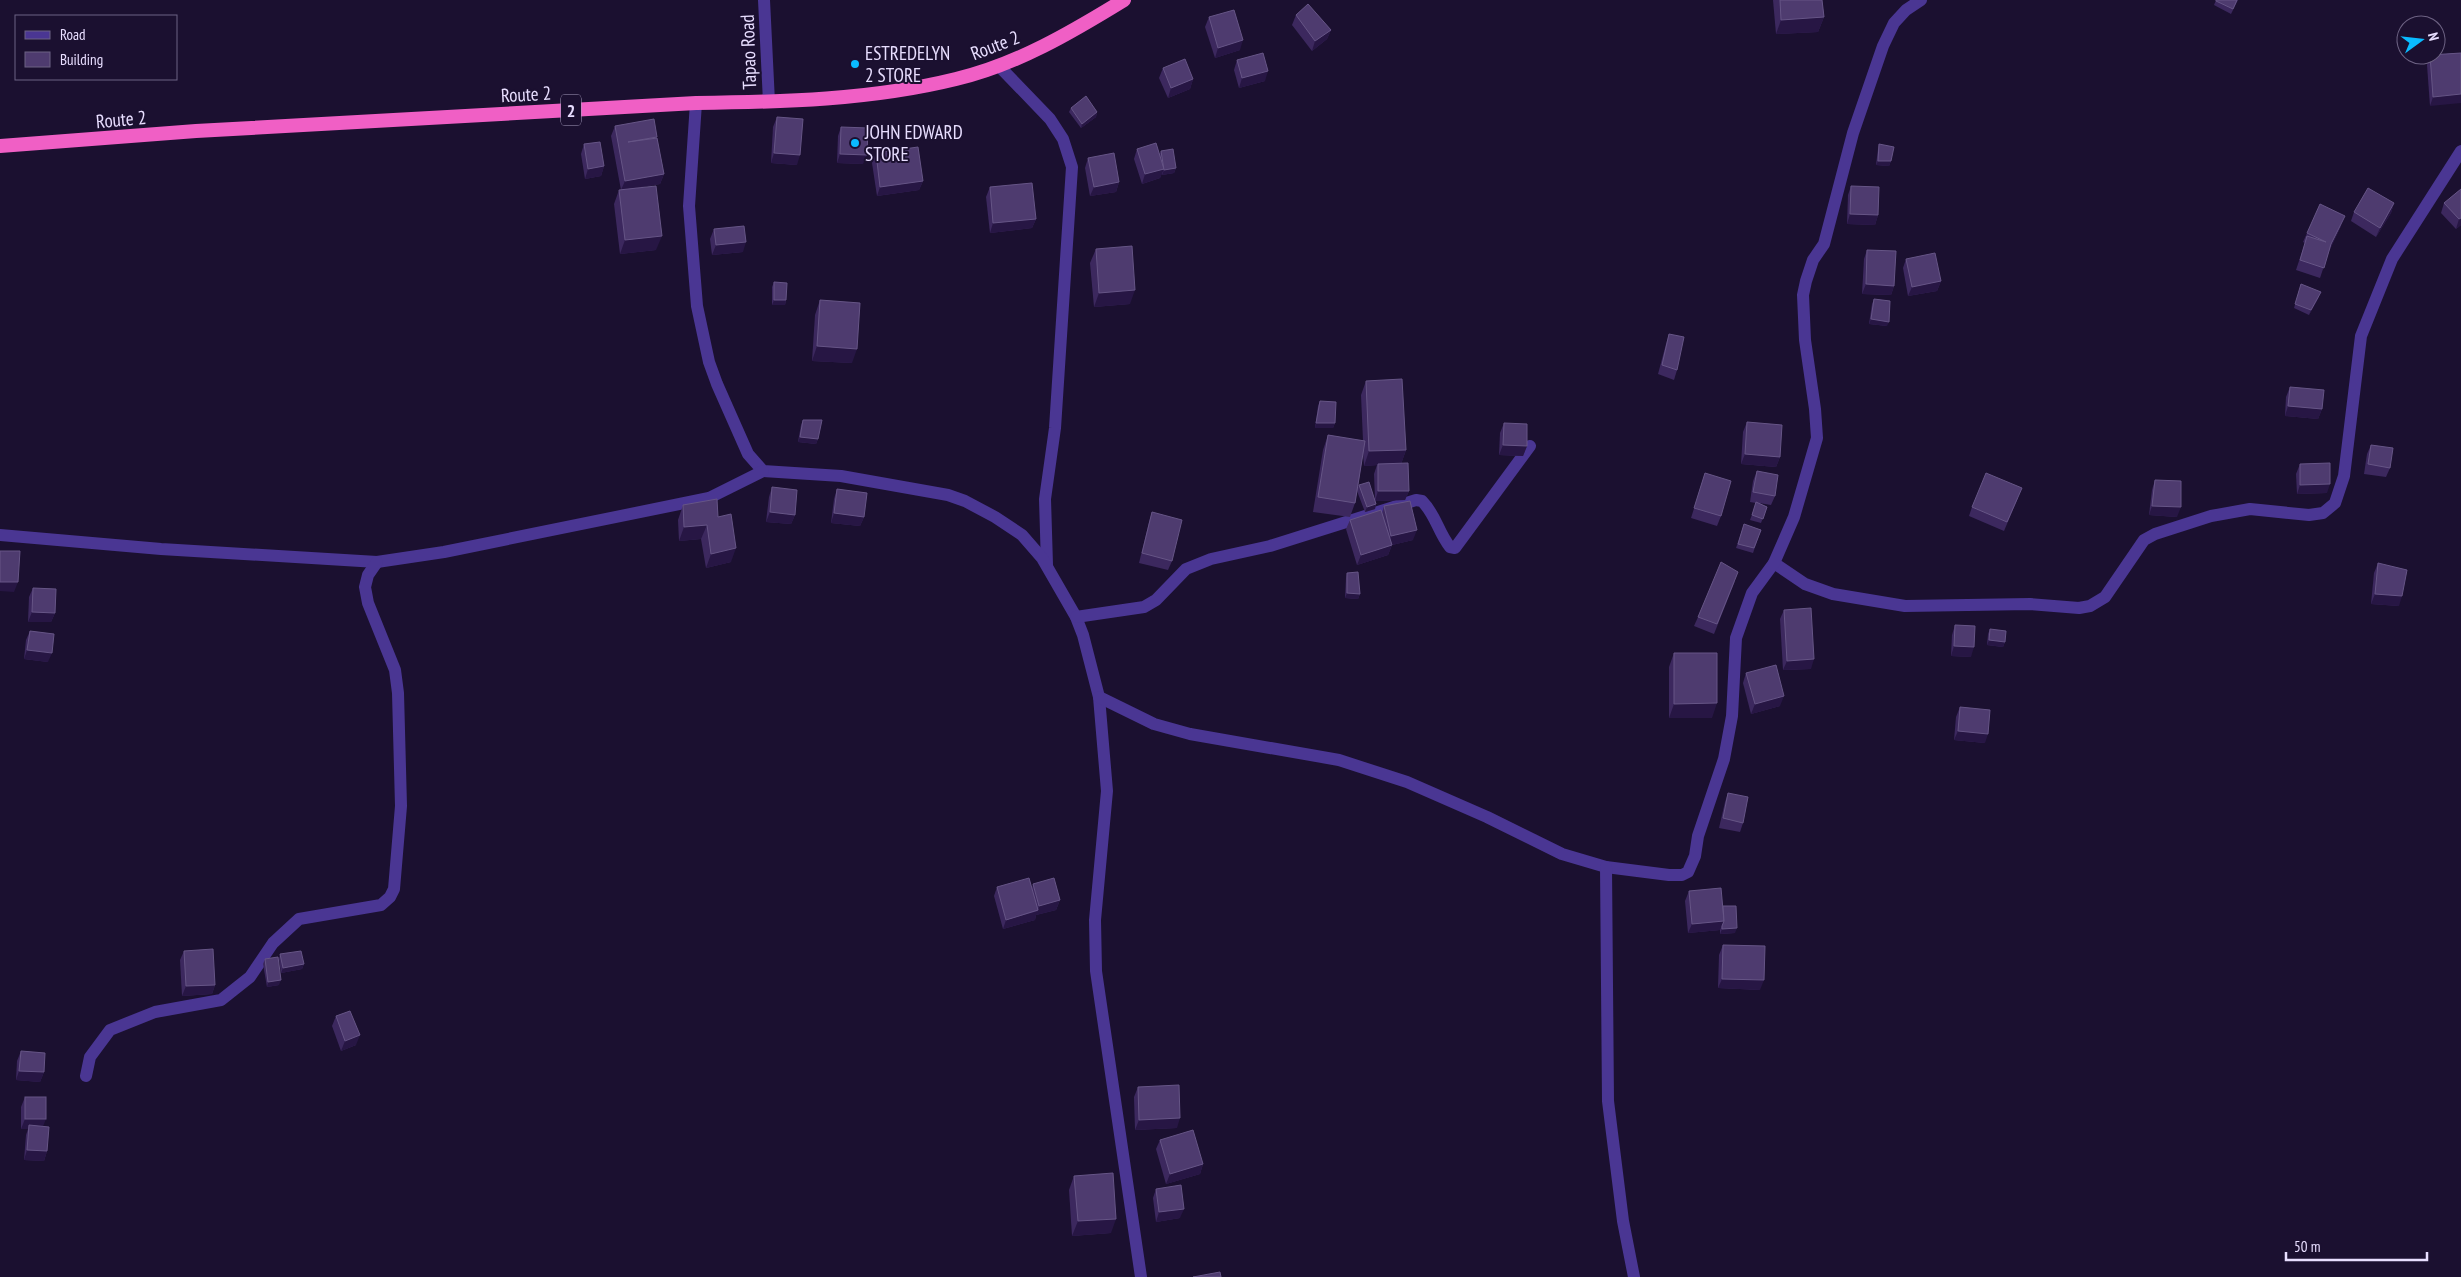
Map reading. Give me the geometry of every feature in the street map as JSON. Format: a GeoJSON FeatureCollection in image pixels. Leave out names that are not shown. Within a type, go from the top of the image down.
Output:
{"type":"FeatureCollection","features":[{"type":"Feature","properties":{"kind":"highway","name":"Route 2"},"geometry":{"type":"LineString","coordinates":[[0,146],[206,131],[696,103],[769,102],[842,97],[957,79],[998,65],[1038,48],[1124,0]]}},
{"type":"Feature","properties":{"kind":"street","name":"Tapao Road"},"geometry":{"type":"LineString","coordinates":[[764,0],[769,102]]}},
{"type":"Feature","properties":{"kind":"street"},"geometry":{"type":"LineString","coordinates":[[1099,697],[1133,716],[1163,727],[1190,734],[1339,760],[1407,782],[1487,816],[1562,854],[1606,867],[1669,875],[1682,875],[1691,868],[1698,836],[1724,759],[1732,716],[1736,638],[1752,593],[1774,563],[1794,517],[1817,438],[1814,401],[1805,340],[1803,296],[1806,281],[1813,260],[1824,244],[1853,133],[1883,46],[1894,23],[1906,10],[1921,0]]}},
{"type":"Feature","properties":{"kind":"street"},"geometry":{"type":"LineString","coordinates":[[998,65],[1050,119],[1063,139],[1072,167],[1055,428],[1045,499],[1047,567]]}},
{"type":"Feature","properties":{"kind":"street"},"geometry":{"type":"LineString","coordinates":[[696,103],[689,206],[697,306],[709,362],[717,384],[748,454],[763,472]]}},
{"type":"Feature","properties":{"kind":"street"},"geometry":{"type":"LineString","coordinates":[[1774,563],[1805,584],[1833,594],[1905,606],[2030,604],[2079,608],[2090,606],[2104,596],[2144,540],[2155,534],[2211,516],[2250,509],[2309,515],[2323,513],[2335,503],[2344,476],[2361,336],[2392,259],[2461,151]]}},
{"type":"Feature","properties":{"kind":"street"},"geometry":{"type":"LineString","coordinates":[[1076,617],[1144,607],[1156,600],[1186,569],[1211,559],[1270,546],[1416,500],[1422,501],[1435,516],[1443,539],[1450,547],[1455,548],[1530,446]]}},
{"type":"Feature","properties":{"kind":"street"},"geometry":{"type":"LineString","coordinates":[[0,535],[161,549],[377,562],[473,546],[710,498],[763,472],[841,476],[948,495],[995,517],[1022,535],[1047,567],[1076,617],[1083,635],[1099,697],[1107,791],[1096,911],[1096,971],[1141,1277]]}},
{"type":"Feature","properties":{"kind":"street"},"geometry":{"type":"LineString","coordinates":[[86,1076],[90,1057],[110,1030],[155,1012],[221,1000],[250,978],[274,943],[298,919],[381,905],[390,897],[394,889],[402,806],[400,726],[395,670],[368,603],[365,587],[368,574],[377,562]]}},
{"type":"Feature","properties":{"kind":"street"},"geometry":{"type":"LineString","coordinates":[[1606,867],[1608,1101],[1623,1221],[1634,1277]]}},
{"type":"Feature","properties":{"kind":"building"},"geometry":{"type":"Polygon","coordinates":[[[1780,0],[1822,0],[1824,17],[1781,20],[1780,0]]]}},
{"type":"Feature","properties":{"kind":"building"},"geometry":{"type":"Polygon","coordinates":[[[2216,0],[2237,0],[2233,9],[2216,0]]]}},
{"type":"Feature","properties":{"kind":"building"},"geometry":{"type":"Polygon","coordinates":[[[1308,4],[1331,30],[1315,41],[1296,15],[1308,4]]]}},
{"type":"Feature","properties":{"kind":"building"},"geometry":{"type":"Polygon","coordinates":[[[1234,10],[1243,40],[1218,48],[1209,17],[1234,10]]]}},
{"type":"Feature","properties":{"kind":"building"},"geometry":{"type":"Polygon","coordinates":[[[1263,53],[1268,71],[1242,78],[1237,60],[1263,53]]]}},
{"type":"Feature","properties":{"kind":"building"},"geometry":{"type":"Polygon","coordinates":[[[2461,53],[2461,94],[2433,97],[2431,65],[2446,65],[2446,54],[2461,53]]]}},
{"type":"Feature","properties":{"kind":"building"},"geometry":{"type":"Polygon","coordinates":[[[1185,59],[1193,79],[1171,88],[1163,68],[1185,59]]]}},
{"type":"Feature","properties":{"kind":"building"},"geometry":{"type":"Polygon","coordinates":[[[1086,96],[1097,112],[1082,124],[1071,108],[1086,96]]]}},
{"type":"Feature","properties":{"kind":"building"},"geometry":{"type":"Polygon","coordinates":[[[777,117],[803,119],[800,155],[774,153],[777,117]]]}},
{"type":"Feature","properties":{"kind":"building"},"geometry":{"type":"Polygon","coordinates":[[[654,119],[657,137],[628,142],[657,138],[664,174],[625,181],[615,126],[654,119]]]}},
{"type":"Feature","properties":{"kind":"building"},"geometry":{"type":"Polygon","coordinates":[[[841,127],[868,128],[867,155],[840,154],[841,127]]]}},
{"type":"Feature","properties":{"kind":"building"},"geometry":{"type":"Polygon","coordinates":[[[600,142],[604,166],[588,169],[584,144],[600,142]]]}},
{"type":"Feature","properties":{"kind":"building"},"geometry":{"type":"Polygon","coordinates":[[[1156,143],[1164,169],[1145,174],[1137,149],[1156,143]]]}},
{"type":"Feature","properties":{"kind":"building"},"geometry":{"type":"Polygon","coordinates":[[[1879,144],[1894,147],[1891,161],[1878,161],[1879,144]]]}},
{"type":"Feature","properties":{"kind":"building"},"geometry":{"type":"Polygon","coordinates":[[[918,147],[923,181],[880,187],[876,153],[918,147]]]}},
{"type":"Feature","properties":{"kind":"building"},"geometry":{"type":"Polygon","coordinates":[[[1173,149],[1176,168],[1164,170],[1161,151],[1173,149]]]}},
{"type":"Feature","properties":{"kind":"building"},"geometry":{"type":"Polygon","coordinates":[[[1114,153],[1119,182],[1094,187],[1088,158],[1114,153]]]}},
{"type":"Feature","properties":{"kind":"building"},"geometry":{"type":"Polygon","coordinates":[[[1032,183],[1036,219],[993,223],[990,187],[1032,183]]]}},
{"type":"Feature","properties":{"kind":"building"},"geometry":{"type":"Polygon","coordinates":[[[656,186],[662,236],[625,240],[619,190],[656,186]]]}},
{"type":"Feature","properties":{"kind":"building"},"geometry":{"type":"Polygon","coordinates":[[[1851,186],[1879,187],[1878,215],[1850,214],[1851,186]]]}},
{"type":"Feature","properties":{"kind":"building"},"geometry":{"type":"Polygon","coordinates":[[[2368,188],[2394,203],[2380,228],[2354,212],[2368,188]]]}},
{"type":"Feature","properties":{"kind":"building"},"geometry":{"type":"Polygon","coordinates":[[[2461,189],[2461,218],[2459,219],[2444,203],[2461,189]]]}},
{"type":"Feature","properties":{"kind":"building"},"geometry":{"type":"Polygon","coordinates":[[[2320,204],[2345,216],[2331,244],[2324,268],[2300,260],[2307,236],[2326,242],[2307,233],[2320,204]]]}},
{"type":"Feature","properties":{"kind":"building"},"geometry":{"type":"Polygon","coordinates":[[[744,226],[746,242],[716,245],[714,229],[744,226]]]}},
{"type":"Feature","properties":{"kind":"building"},"geometry":{"type":"Polygon","coordinates":[[[1132,246],[1135,290],[1099,293],[1096,249],[1132,246]]]}},
{"type":"Feature","properties":{"kind":"building"},"geometry":{"type":"Polygon","coordinates":[[[1867,250],[1896,251],[1894,286],[1866,284],[1867,250]]]}},
{"type":"Feature","properties":{"kind":"building"},"geometry":{"type":"Polygon","coordinates":[[[1935,253],[1941,281],[1912,287],[1906,259],[1935,253]]]}},
{"type":"Feature","properties":{"kind":"building"},"geometry":{"type":"Polygon","coordinates":[[[774,282],[787,283],[786,300],[774,300],[774,282]]]}},
{"type":"Feature","properties":{"kind":"building"},"geometry":{"type":"Polygon","coordinates":[[[2301,284],[2321,292],[2311,310],[2295,304],[2301,284]]]}},
{"type":"Feature","properties":{"kind":"building"},"geometry":{"type":"Polygon","coordinates":[[[1874,299],[1890,301],[1889,322],[1871,319],[1874,299]]]}},
{"type":"Feature","properties":{"kind":"building"},"geometry":{"type":"Polygon","coordinates":[[[820,300],[860,303],[857,349],[817,346],[820,300]]]}},
{"type":"Feature","properties":{"kind":"building"},"geometry":{"type":"Polygon","coordinates":[[[1669,334],[1684,337],[1677,370],[1662,365],[1669,334]]]}},
{"type":"Feature","properties":{"kind":"building"},"geometry":{"type":"Polygon","coordinates":[[[1402,379],[1406,450],[1369,451],[1366,381],[1402,379]]]}},
{"type":"Feature","properties":{"kind":"building"},"geometry":{"type":"Polygon","coordinates":[[[2290,387],[2324,390],[2322,409],[2288,406],[2290,387]]]}},
{"type":"Feature","properties":{"kind":"building"},"geometry":{"type":"Polygon","coordinates":[[[1320,401],[1336,402],[1335,423],[1316,423],[1320,401]]]}},
{"type":"Feature","properties":{"kind":"building"},"geometry":{"type":"Polygon","coordinates":[[[803,420],[822,420],[818,439],[800,437],[803,420]]]}},
{"type":"Feature","properties":{"kind":"building"},"geometry":{"type":"Polygon","coordinates":[[[1747,422],[1782,425],[1780,457],[1745,454],[1747,422]]]}},
{"type":"Feature","properties":{"kind":"building"},"geometry":{"type":"Polygon","coordinates":[[[1504,423],[1527,424],[1527,446],[1503,445],[1504,423]]]}},
{"type":"Feature","properties":{"kind":"building"},"geometry":{"type":"Polygon","coordinates":[[[1328,435],[1365,441],[1355,503],[1318,497],[1328,435]]]}},
{"type":"Feature","properties":{"kind":"building"},"geometry":{"type":"Polygon","coordinates":[[[2371,445],[2393,448],[2390,468],[2368,464],[2371,445]]]}},
{"type":"Feature","properties":{"kind":"building"},"geometry":{"type":"Polygon","coordinates":[[[1408,463],[1409,491],[1378,491],[1378,464],[1408,463]]]}},
{"type":"Feature","properties":{"kind":"building"},"geometry":{"type":"Polygon","coordinates":[[[2330,463],[2330,484],[2300,485],[2300,464],[2330,463]]]}},
{"type":"Feature","properties":{"kind":"building"},"geometry":{"type":"Polygon","coordinates":[[[1757,471],[1778,475],[1775,496],[1753,492],[1757,471]]]}},
{"type":"Feature","properties":{"kind":"building"},"geometry":{"type":"Polygon","coordinates":[[[1705,473],[1731,481],[1721,516],[1694,508],[1705,473]]]}},
{"type":"Feature","properties":{"kind":"building"},"geometry":{"type":"Polygon","coordinates":[[[1986,473],[2022,488],[2007,522],[1972,507],[1986,473]]]}},
{"type":"Feature","properties":{"kind":"building"},"geometry":{"type":"Polygon","coordinates":[[[2155,480],[2181,481],[2181,507],[2152,506],[2155,480]]]}},
{"type":"Feature","properties":{"kind":"building"},"geometry":{"type":"Polygon","coordinates":[[[1369,482],[1376,504],[1367,507],[1359,485],[1369,482]]]}},
{"type":"Feature","properties":{"kind":"building"},"geometry":{"type":"Polygon","coordinates":[[[772,487],[797,490],[795,515],[770,512],[772,487]]]}},
{"type":"Feature","properties":{"kind":"building"},"geometry":{"type":"Polygon","coordinates":[[[837,489],[867,493],[864,517],[834,513],[837,489]]]}},
{"type":"Feature","properties":{"kind":"building"},"geometry":{"type":"Polygon","coordinates":[[[717,499],[718,517],[731,514],[736,548],[711,554],[707,525],[684,527],[683,505],[717,499]]]}},
{"type":"Feature","properties":{"kind":"building"},"geometry":{"type":"Polygon","coordinates":[[[1410,501],[1417,530],[1391,536],[1384,506],[1410,501]]]}},
{"type":"Feature","properties":{"kind":"building"},"geometry":{"type":"Polygon","coordinates":[[[1756,502],[1767,507],[1763,519],[1752,515],[1756,502]]]}},
{"type":"Feature","properties":{"kind":"building"},"geometry":{"type":"Polygon","coordinates":[[[1381,510],[1392,545],[1361,555],[1350,520],[1381,510]]]}},
{"type":"Feature","properties":{"kind":"building"},"geometry":{"type":"Polygon","coordinates":[[[1152,512],[1182,520],[1172,561],[1142,553],[1152,512]]]}},
{"type":"Feature","properties":{"kind":"building"},"geometry":{"type":"Polygon","coordinates":[[[1744,524],[1761,530],[1754,548],[1738,544],[1744,524]]]}},
{"type":"Feature","properties":{"kind":"building"},"geometry":{"type":"Polygon","coordinates":[[[0,551],[20,551],[18,582],[0,582],[0,551]]]}},
{"type":"Feature","properties":{"kind":"building"},"geometry":{"type":"Polygon","coordinates":[[[1721,562],[1738,572],[1717,624],[1698,617],[1721,562]]]}},
{"type":"Feature","properties":{"kind":"building"},"geometry":{"type":"Polygon","coordinates":[[[2378,563],[2407,570],[2402,596],[2375,594],[2378,563]]]}},
{"type":"Feature","properties":{"kind":"building"},"geometry":{"type":"Polygon","coordinates":[[[1358,572],[1360,594],[1347,593],[1347,573],[1358,572]]]}},
{"type":"Feature","properties":{"kind":"building"},"geometry":{"type":"Polygon","coordinates":[[[33,588],[56,589],[55,613],[32,612],[33,588]]]}},
{"type":"Feature","properties":{"kind":"building"},"geometry":{"type":"Polygon","coordinates":[[[1811,608],[1814,659],[1787,661],[1784,610],[1811,608]]]}},
{"type":"Feature","properties":{"kind":"building"},"geometry":{"type":"Polygon","coordinates":[[[1955,625],[1975,626],[1974,647],[1954,646],[1955,625]]]}},
{"type":"Feature","properties":{"kind":"building"},"geometry":{"type":"Polygon","coordinates":[[[1990,629],[2006,631],[2005,642],[1989,640],[1990,629]]]}},
{"type":"Feature","properties":{"kind":"building"},"geometry":{"type":"Polygon","coordinates":[[[30,631],[54,634],[52,653],[27,650],[30,631]]]}},
{"type":"Feature","properties":{"kind":"building"},"geometry":{"type":"Polygon","coordinates":[[[1674,653],[1717,653],[1717,703],[1674,704],[1674,653]]]}},
{"type":"Feature","properties":{"kind":"building"},"geometry":{"type":"Polygon","coordinates":[[[1776,665],[1784,696],[1755,704],[1746,673],[1776,665]]]}},
{"type":"Feature","properties":{"kind":"building"},"geometry":{"type":"Polygon","coordinates":[[[1960,707],[1990,710],[1988,734],[1958,731],[1960,707]]]}},
{"type":"Feature","properties":{"kind":"building"},"geometry":{"type":"Polygon","coordinates":[[[1728,793],[1748,797],[1743,823],[1723,818],[1728,793]]]}},
{"type":"Feature","properties":{"kind":"building"},"geometry":{"type":"Polygon","coordinates":[[[1029,878],[1038,910],[1006,920],[997,887],[1029,878]]]}},
{"type":"Feature","properties":{"kind":"building"},"geometry":{"type":"Polygon","coordinates":[[[1054,878],[1060,900],[1039,906],[1033,884],[1054,878]]]}},
{"type":"Feature","properties":{"kind":"building"},"geometry":{"type":"Polygon","coordinates":[[[1721,888],[1724,921],[1692,924],[1689,891],[1721,888]]]}},
{"type":"Feature","properties":{"kind":"building"},"geometry":{"type":"Polygon","coordinates":[[[1723,906],[1736,906],[1737,928],[1722,929],[1724,921],[1723,906]]]}},
{"type":"Feature","properties":{"kind":"building"},"geometry":{"type":"Polygon","coordinates":[[[1723,945],[1765,946],[1764,980],[1722,979],[1723,945]]]}},
{"type":"Feature","properties":{"kind":"building"},"geometry":{"type":"Polygon","coordinates":[[[213,949],[215,985],[186,986],[184,951],[213,949]]]}},
{"type":"Feature","properties":{"kind":"building"},"geometry":{"type":"Polygon","coordinates":[[[301,951],[304,964],[283,968],[280,954],[301,951]]]}},
{"type":"Feature","properties":{"kind":"building"},"geometry":{"type":"Polygon","coordinates":[[[278,957],[281,980],[268,982],[265,959],[278,957]]]}},
{"type":"Feature","properties":{"kind":"building"},"geometry":{"type":"Polygon","coordinates":[[[350,1011],[360,1035],[345,1041],[336,1016],[350,1011]]]}},
{"type":"Feature","properties":{"kind":"building"},"geometry":{"type":"Polygon","coordinates":[[[21,1051],[45,1053],[44,1072],[19,1071],[21,1051]]]}},
{"type":"Feature","properties":{"kind":"building"},"geometry":{"type":"Polygon","coordinates":[[[1179,1085],[1180,1118],[1139,1120],[1138,1087],[1179,1085]]]}},
{"type":"Feature","properties":{"kind":"building"},"geometry":{"type":"Polygon","coordinates":[[[25,1097],[46,1097],[46,1119],[25,1119],[25,1097]]]}},
{"type":"Feature","properties":{"kind":"building"},"geometry":{"type":"Polygon","coordinates":[[[29,1125],[49,1127],[47,1151],[27,1150],[29,1125]]]}},
{"type":"Feature","properties":{"kind":"building"},"geometry":{"type":"Polygon","coordinates":[[[1193,1130],[1203,1164],[1170,1174],[1160,1140],[1193,1130]]]}},
{"type":"Feature","properties":{"kind":"building"},"geometry":{"type":"Polygon","coordinates":[[[1113,1173],[1116,1219],[1078,1221],[1074,1176],[1113,1173]]]}},
{"type":"Feature","properties":{"kind":"building"},"geometry":{"type":"Polygon","coordinates":[[[1181,1185],[1184,1209],[1159,1212],[1156,1189],[1181,1185]]]}},
{"type":"Feature","properties":{"kind":"building"},"geometry":{"type":"Polygon","coordinates":[[[1220,1272],[1221,1277],[1193,1277],[1220,1272]]]}},
{"type":"Feature","properties":{"kind":"place","name":"ESTREDELYN 2 STORE"},"geometry":{"type":"Point","coordinates":[855,64]}},
{"type":"Feature","properties":{"kind":"place","name":"JOHN EDWARD STORE"},"geometry":{"type":"Point","coordinates":[855,143]}}]}
